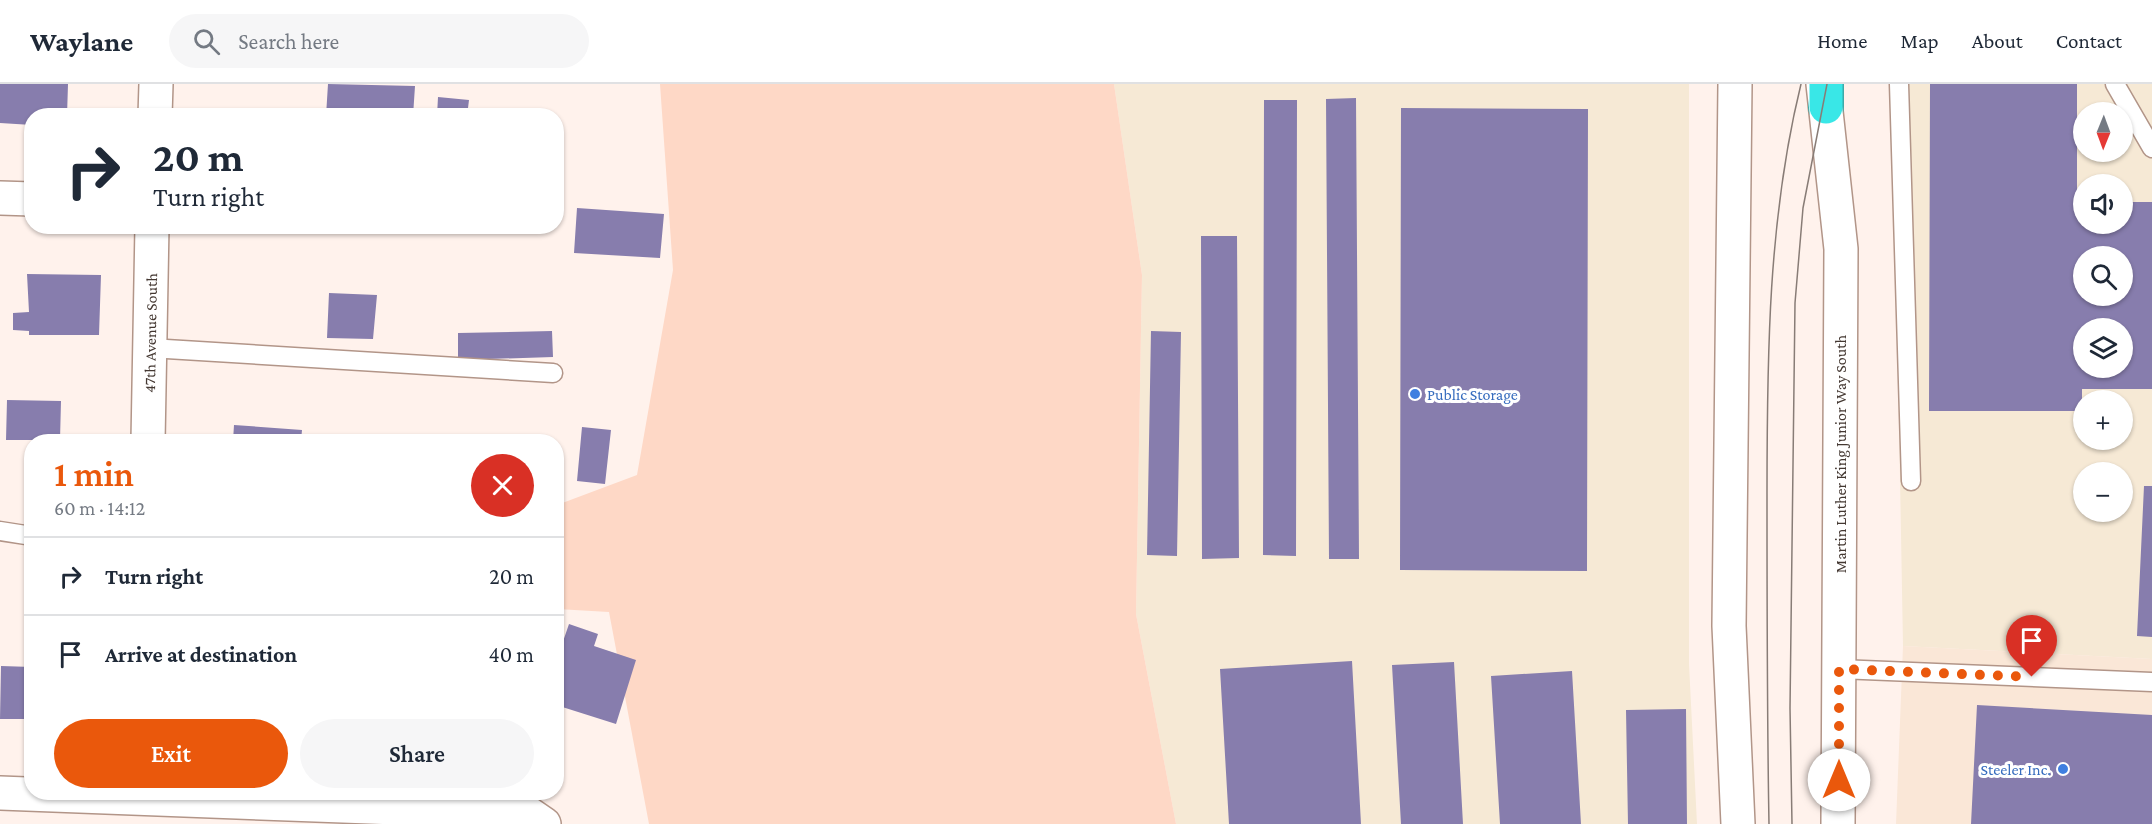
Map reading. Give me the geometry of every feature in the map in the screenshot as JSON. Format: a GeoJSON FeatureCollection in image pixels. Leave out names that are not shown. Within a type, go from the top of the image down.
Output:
{"type":"FeatureCollection","features":[{"type":"Feature","properties":{"kind":"main road"},"geometry":{"type":"LineString","coordinates":[[155,108],[156,84]]}},
{"type":"Feature","properties":{"kind":"main road"},"geometry":{"type":"LineString","coordinates":[[1736,84],[1729,626],[1738,824]]}},
{"type":"Feature","properties":{"kind":"main road","name":"Martin Luther King Junior Way South"},"geometry":{"type":"LineString","coordinates":[[1825,92],[1841,249],[1838,824]]}},
{"type":"Feature","properties":{"kind":"main road"},"geometry":{"type":"LineString","coordinates":[[0,198],[24,199]]}},
{"type":"Feature","properties":{"kind":"main road","name":"47th Avenue South"},"geometry":{"type":"LineString","coordinates":[[148,434],[152,234]]}},
{"type":"Feature","properties":{"kind":"main road"},"geometry":{"type":"LineString","coordinates":[[0,793],[24,793]]}},
{"type":"Feature","properties":{"kind":"main road"},"geometry":{"type":"LineString","coordinates":[[248,800],[528,813],[544,824]]}},
{"type":"Feature","properties":{"kind":"lane"},"geometry":{"type":"LineString","coordinates":[[1899,84],[1911,481]]}},
{"type":"Feature","properties":{"kind":"lane"},"geometry":{"type":"LineString","coordinates":[[2115,84],[2152,147]]}},
{"type":"Feature","properties":{"kind":"lane"},"geometry":{"type":"LineString","coordinates":[[150,348],[553,374]]}},
{"type":"Feature","properties":{"kind":"lane"},"geometry":{"type":"LineString","coordinates":[[0,531],[24,535]]}},
{"type":"Feature","properties":{"kind":"lane"},"geometry":{"type":"LineString","coordinates":[[1839,669],[2152,682]]}},
{"type":"Feature","properties":{"kind":"shaded area"},"geometry":{"type":"Polygon","coordinates":[[[660,84],[1114,84],[1142,275],[1136,614],[1176,824],[649,824],[609,612],[564,609],[564,502],[637,475],[673,270],[660,84]]]}},
{"type":"Feature","properties":{"kind":"shaded area","name":"Public Storage"},"geometry":{"type":"Polygon","coordinates":[[[1114,84],[1689,84],[1689,664],[1697,824],[1176,824],[1136,614],[1142,275],[1114,84]]]}},
{"type":"Feature","properties":{"kind":"shaded area"},"geometry":{"type":"Polygon","coordinates":[[[1893,84],[2152,84],[2152,659],[1903,646],[1893,84]]]}},
{"type":"Feature","properties":{"kind":"shaded area"},"geometry":{"type":"Polygon","coordinates":[[[1903,646],[2152,659],[2152,824],[1896,824],[1903,646]]]}},
{"type":"Feature","properties":{"kind":"building"},"geometry":{"type":"Polygon","coordinates":[[[0,84],[68,84],[67,108],[24,108],[24,124],[0,123],[0,84]]]}},
{"type":"Feature","properties":{"kind":"building"},"geometry":{"type":"Polygon","coordinates":[[[328,84],[415,86],[414,108],[326,108],[328,84]]]}},
{"type":"Feature","properties":{"kind":"building"},"geometry":{"type":"Polygon","coordinates":[[[1930,84],[2077,84],[2077,102],[2073,102],[2073,162],[2077,162],[2077,174],[2073,174],[2073,234],[2133,234],[2133,202],[2152,202],[2152,389],[2073,390],[2073,411],[1929,411],[1930,84]]]}},
{"type":"Feature","properties":{"kind":"building"},"geometry":{"type":"Polygon","coordinates":[[[438,97],[469,100],[468,108],[437,108],[438,97]]]}},
{"type":"Feature","properties":{"kind":"building"},"geometry":{"type":"Polygon","coordinates":[[[1356,98],[1359,559],[1329,559],[1326,99],[1356,98]]]}},
{"type":"Feature","properties":{"kind":"building"},"geometry":{"type":"Polygon","coordinates":[[[1264,100],[1297,100],[1296,556],[1263,555],[1264,100]]]}},
{"type":"Feature","properties":{"kind":"building"},"geometry":{"type":"Polygon","coordinates":[[[1401,108],[1588,109],[1587,571],[1400,570],[1401,108]]]}},
{"type":"Feature","properties":{"kind":"building"},"geometry":{"type":"Polygon","coordinates":[[[577,208],[664,214],[660,258],[574,253],[577,208]]]}},
{"type":"Feature","properties":{"kind":"building"},"geometry":{"type":"Polygon","coordinates":[[[1201,236],[1237,236],[1239,558],[1202,559],[1201,236]]]}},
{"type":"Feature","properties":{"kind":"building"},"geometry":{"type":"Polygon","coordinates":[[[27,274],[101,275],[99,335],[29,335],[29,331],[13,330],[13,313],[29,312],[27,274]]]}},
{"type":"Feature","properties":{"kind":"building"},"geometry":{"type":"Polygon","coordinates":[[[329,293],[377,295],[373,339],[327,338],[329,293]]]}},
{"type":"Feature","properties":{"kind":"building"},"geometry":{"type":"Polygon","coordinates":[[[552,331],[553,357],[458,360],[458,333],[552,331]]]}},
{"type":"Feature","properties":{"kind":"building"},"geometry":{"type":"Polygon","coordinates":[[[1151,331],[1181,332],[1177,556],[1147,555],[1151,331]]]}},
{"type":"Feature","properties":{"kind":"building"},"geometry":{"type":"Polygon","coordinates":[[[7,400],[61,401],[60,434],[24,434],[24,440],[6,440],[7,400]]]}},
{"type":"Feature","properties":{"kind":"building"},"geometry":{"type":"Polygon","coordinates":[[[234,425],[302,430],[302,434],[233,434],[234,425]]]}},
{"type":"Feature","properties":{"kind":"building"},"geometry":{"type":"Polygon","coordinates":[[[582,427],[611,430],[605,484],[577,481],[582,427]]]}},
{"type":"Feature","properties":{"kind":"building"},"geometry":{"type":"Polygon","coordinates":[[[2144,486],[2152,486],[2152,637],[2137,636],[2144,486]]]}},
{"type":"Feature","properties":{"kind":"building"},"geometry":{"type":"Polygon","coordinates":[[[569,624],[598,634],[594,646],[636,660],[616,724],[564,708],[564,639],[569,624]]]}},
{"type":"Feature","properties":{"kind":"building"},"geometry":{"type":"Polygon","coordinates":[[[1352,661],[1361,824],[1229,824],[1220,669],[1352,661]]]}},
{"type":"Feature","properties":{"kind":"building"},"geometry":{"type":"Polygon","coordinates":[[[1454,662],[1463,824],[1401,824],[1392,665],[1454,662]]]}},
{"type":"Feature","properties":{"kind":"building"},"geometry":{"type":"Polygon","coordinates":[[[1,666],[24,667],[24,719],[0,719],[1,666]]]}},
{"type":"Feature","properties":{"kind":"building"},"geometry":{"type":"Polygon","coordinates":[[[1572,671],[1581,824],[1500,824],[1491,676],[1572,671]]]}},
{"type":"Feature","properties":{"kind":"building","name":"Steeler Inc."},"geometry":{"type":"Polygon","coordinates":[[[1977,705],[2152,715],[2152,824],[1971,824],[1977,705]]]}},
{"type":"Feature","properties":{"kind":"building"},"geometry":{"type":"Polygon","coordinates":[[[1686,709],[1687,824],[1628,824],[1626,710],[1686,709]]]}},
{"type":"Feature","properties":{"kind":"tram line"},"geometry":{"type":"LineString","coordinates":[[1769,824],[1767,700],[1769,339],[1782,185],[1801,84]]}},
{"type":"Feature","properties":{"kind":"tram line"},"geometry":{"type":"LineString","coordinates":[[1792,824],[1790,708],[1795,303],[1803,208],[1827,84]]}},
{"type":"Feature","properties":{"kind":"place","name":"Public Storage"},"geometry":{"type":"Point","coordinates":[1415,394]}},
{"type":"Feature","properties":{"kind":"place","name":"Steeler Inc."},"geometry":{"type":"Point","coordinates":[2063,769]}},
{"type":"Feature","properties":{"kind":"route"},"geometry":{"type":"LineString","coordinates":[[1839,780],[1839,669],[2032,677]]}}]}
